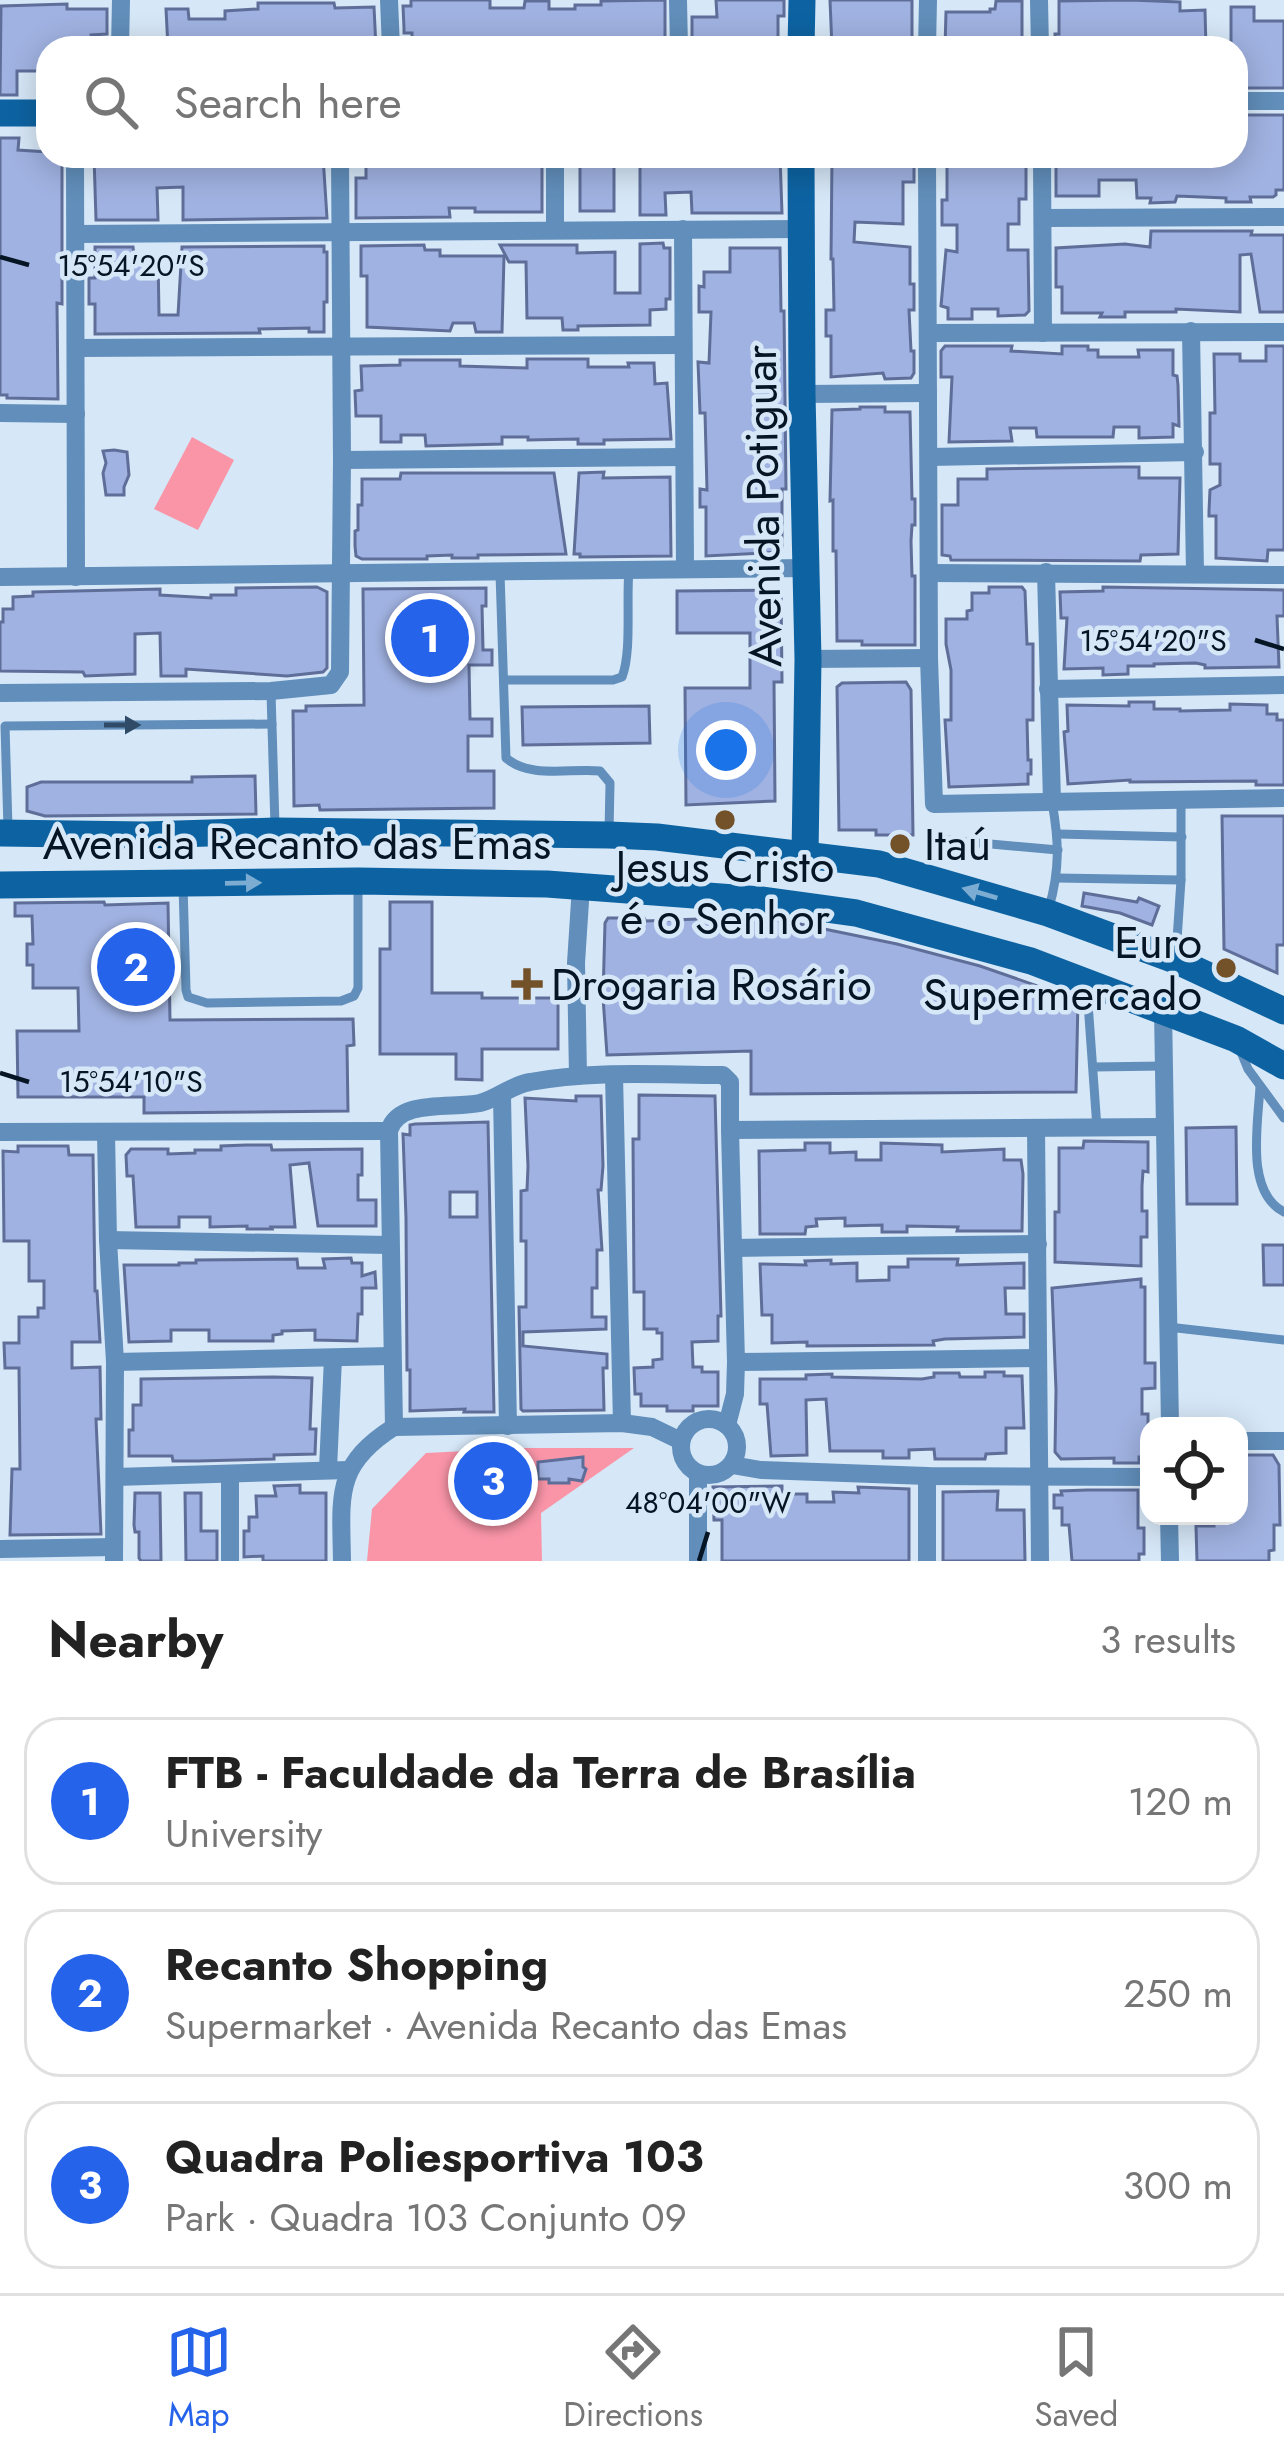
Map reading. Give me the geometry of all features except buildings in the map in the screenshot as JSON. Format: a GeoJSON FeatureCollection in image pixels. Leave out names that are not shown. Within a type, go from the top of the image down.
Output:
{"type":"FeatureCollection","features":[{"type":"Feature","properties":{"kind":"main road"},"geometry":{"type":"LineString","coordinates":[[801,36],[802,0]]}},
{"type":"Feature","properties":{"kind":"main road"},"geometry":{"type":"LineString","coordinates":[[0,113],[36,112]]}},
{"type":"Feature","properties":{"kind":"main road","name":"Avenida Potiguar"},"geometry":{"type":"LineString","coordinates":[[801,168],[808,659],[805,855]]}},
{"type":"Feature","properties":{"kind":"main road","name":"Avenida Recanto das Emas"},"geometry":{"type":"LineString","coordinates":[[4,833],[609,835],[879,864],[1048,913],[1175,961],[1284,1012]]}},
{"type":"Feature","properties":{"kind":"main road"},"geometry":{"type":"LineString","coordinates":[[88,833],[101,866],[90,882]]}},
{"type":"Feature","properties":{"kind":"main road"},"geometry":{"type":"LineString","coordinates":[[547,884],[540,859],[562,834]]}},
{"type":"Feature","properties":{"kind":"main road"},"geometry":{"type":"LineString","coordinates":[[146,835],[128,854],[125,868],[129,876],[147,884]]}},
{"type":"Feature","properties":{"kind":"main road"},"geometry":{"type":"LineString","coordinates":[[856,913],[877,893],[879,864]]}},
{"type":"Feature","properties":{"kind":"main road","name":"Avenida Recanto das Emas"},"geometry":{"type":"LineString","coordinates":[[0,884],[547,884],[761,900],[856,913],[961,940],[1086,982],[1236,1039],[1284,1066]]}},
{"type":"Feature","properties":{"kind":"street"},"geometry":{"type":"LineString","coordinates":[[121,0],[121,36]]}},
{"type":"Feature","properties":{"kind":"street"},"geometry":{"type":"LineString","coordinates":[[389,0],[390,36]]}},
{"type":"Feature","properties":{"kind":"street"},"geometry":{"type":"LineString","coordinates":[[678,0],[680,36]]}},
{"type":"Feature","properties":{"kind":"street"},"geometry":{"type":"LineString","coordinates":[[927,36],[928,0]]}},
{"type":"Feature","properties":{"kind":"street"},"geometry":{"type":"LineString","coordinates":[[1039,0],[1040,36]]}},
{"type":"Feature","properties":{"kind":"street"},"geometry":{"type":"LineString","coordinates":[[1248,101],[1284,101]]}},
{"type":"Feature","properties":{"kind":"street"},"geometry":{"type":"LineString","coordinates":[[75,168],[76,577]]}},
{"type":"Feature","properties":{"kind":"street"},"geometry":{"type":"LineString","coordinates":[[0,694],[271,692],[331,685],[336,679],[340,672],[342,460],[340,168]]}},
{"type":"Feature","properties":{"kind":"street"},"geometry":{"type":"LineString","coordinates":[[555,168],[555,230]]}},
{"type":"Feature","properties":{"kind":"street"},"geometry":{"type":"LineString","coordinates":[[927,168],[934,804],[1284,798]]}},
{"type":"Feature","properties":{"kind":"street"},"geometry":{"type":"LineString","coordinates":[[1042,168],[1043,333]]}},
{"type":"Feature","properties":{"kind":"street"},"geometry":{"type":"LineString","coordinates":[[1043,218],[1284,217]]}},
{"type":"Feature","properties":{"kind":"street"},"geometry":{"type":"LineString","coordinates":[[683,229],[685,568]]}},
{"type":"Feature","properties":{"kind":"street"},"geometry":{"type":"LineString","coordinates":[[76,234],[802,230]]}},
{"type":"Feature","properties":{"kind":"street"},"geometry":{"type":"LineString","coordinates":[[1191,332],[1195,573]]}},
{"type":"Feature","properties":{"kind":"street"},"geometry":{"type":"LineString","coordinates":[[929,333],[1284,332]]}},
{"type":"Feature","properties":{"kind":"street"},"geometry":{"type":"LineString","coordinates":[[77,348],[682,345]]}},
{"type":"Feature","properties":{"kind":"street"},"geometry":{"type":"LineString","coordinates":[[802,394],[928,393]]}},
{"type":"Feature","properties":{"kind":"street"},"geometry":{"type":"LineString","coordinates":[[0,413],[76,414]]}},
{"type":"Feature","properties":{"kind":"street"},"geometry":{"type":"LineString","coordinates":[[930,457],[1195,452]]}},
{"type":"Feature","properties":{"kind":"street"},"geometry":{"type":"LineString","coordinates":[[342,460],[683,457]]}},
{"type":"Feature","properties":{"kind":"street"},"geometry":{"type":"LineString","coordinates":[[0,577],[806,568]]}},
{"type":"Feature","properties":{"kind":"street"},"geometry":{"type":"LineString","coordinates":[[1046,572],[1052,802]]}},
{"type":"Feature","properties":{"kind":"street"},"geometry":{"type":"LineString","coordinates":[[930,573],[1284,575]]}},
{"type":"Feature","properties":{"kind":"street"},"geometry":{"type":"LineString","coordinates":[[808,659],[929,658]]}},
{"type":"Feature","properties":{"kind":"street"},"geometry":{"type":"LineString","coordinates":[[1048,689],[1284,685]]}},
{"type":"Feature","properties":{"kind":"street"},"geometry":{"type":"LineString","coordinates":[[578,1076],[576,963],[581,886]]}},
{"type":"Feature","properties":{"kind":"street"},"geometry":{"type":"LineString","coordinates":[[1163,1010],[1169,1417]]}},
{"type":"Feature","properties":{"kind":"street"},"geometry":{"type":"LineString","coordinates":[[614,1075],[622,1423]]}},
{"type":"Feature","properties":{"kind":"street"},"geometry":{"type":"LineString","coordinates":[[394,1426],[389,1245],[389,1131],[393,1119],[402,1113],[482,1102],[513,1086],[614,1075],[724,1076],[730,1082],[736,1362],[728,1425]]}},
{"type":"Feature","properties":{"kind":"street"},"geometry":{"type":"LineString","coordinates":[[502,1095],[508,1426]]}},
{"type":"Feature","properties":{"kind":"street"},"geometry":{"type":"LineString","coordinates":[[730,1130],[1164,1127]]}},
{"type":"Feature","properties":{"kind":"street"},"geometry":{"type":"LineString","coordinates":[[1036,1128],[1040,1561]]}},
{"type":"Feature","properties":{"kind":"street"},"geometry":{"type":"LineString","coordinates":[[0,1132],[389,1131]]}},
{"type":"Feature","properties":{"kind":"street"},"geometry":{"type":"LineString","coordinates":[[0,1549],[114,1554],[115,1363],[106,1133]]}},
{"type":"Feature","properties":{"kind":"street"},"geometry":{"type":"LineString","coordinates":[[108,1240],[389,1245]]}},
{"type":"Feature","properties":{"kind":"street"},"geometry":{"type":"LineString","coordinates":[[733,1248],[1038,1244]]}},
{"type":"Feature","properties":{"kind":"street"},"geometry":{"type":"LineString","coordinates":[[115,1363],[392,1356]]}},
{"type":"Feature","properties":{"kind":"street"},"geometry":{"type":"LineString","coordinates":[[333,1358],[342,1561]]}},
{"type":"Feature","properties":{"kind":"street"},"geometry":{"type":"LineString","coordinates":[[736,1362],[1038,1358]]}},
{"type":"Feature","properties":{"kind":"street"},"geometry":{"type":"LineString","coordinates":[[700,1420],[728,1425],[738,1451],[732,1465],[722,1473],[698,1474],[681,1454],[688,1428],[700,1420]]}},
{"type":"Feature","properties":{"kind":"street"},"geometry":{"type":"LineString","coordinates":[[115,1477],[338,1469],[394,1426],[622,1423],[652,1427],[681,1441]]}},
{"type":"Feature","properties":{"kind":"street"},"geometry":{"type":"LineString","coordinates":[[1248,1441],[1284,1441]]}},
{"type":"Feature","properties":{"kind":"street"},"geometry":{"type":"LineString","coordinates":[[732,1465],[927,1476],[1140,1478]]}},
{"type":"Feature","properties":{"kind":"street"},"geometry":{"type":"LineString","coordinates":[[230,1474],[230,1561]]}},
{"type":"Feature","properties":{"kind":"street"},"geometry":{"type":"LineString","coordinates":[[698,1474],[698,1561]]}},
{"type":"Feature","properties":{"kind":"street"},"geometry":{"type":"LineString","coordinates":[[927,1476],[927,1561]]}},
{"type":"Feature","properties":{"kind":"street"},"geometry":{"type":"LineString","coordinates":[[1169,1525],[1170,1561]]}},
{"type":"Feature","properties":{"kind":"lane"},"geometry":{"type":"LineString","coordinates":[[506,680],[622,677],[629,570]]}},
{"type":"Feature","properties":{"kind":"lane"},"geometry":{"type":"LineString","coordinates":[[500,573],[506,758],[526,769],[591,770],[606,776],[611,797],[609,835]]}},
{"type":"Feature","properties":{"kind":"lane"},"geometry":{"type":"LineString","coordinates":[[271,692],[275,831]]}},
{"type":"Feature","properties":{"kind":"lane"},"geometry":{"type":"LineString","coordinates":[[4,833],[4,726],[272,724]]}},
{"type":"Feature","properties":{"kind":"lane"},"geometry":{"type":"LineString","coordinates":[[1175,961],[1181,801]]}},
{"type":"Feature","properties":{"kind":"lane"},"geometry":{"type":"LineString","coordinates":[[1048,913],[1058,878],[1052,802]]}},
{"type":"Feature","properties":{"kind":"lane"},"geometry":{"type":"LineString","coordinates":[[1058,834],[1182,837]]}},
{"type":"Feature","properties":{"kind":"lane"},"geometry":{"type":"LineString","coordinates":[[936,839],[1058,850]]}},
{"type":"Feature","properties":{"kind":"lane"},"geometry":{"type":"LineString","coordinates":[[1058,878],[1181,880]]}},
{"type":"Feature","properties":{"kind":"lane"},"geometry":{"type":"LineString","coordinates":[[182,884],[188,997],[207,1003],[341,1001],[354,996],[358,988],[358,881]]}},
{"type":"Feature","properties":{"kind":"lane"},"geometry":{"type":"LineString","coordinates":[[1086,982],[1096,1128]]}},
{"type":"Feature","properties":{"kind":"lane"},"geometry":{"type":"LineString","coordinates":[[1236,1039],[1248,1069],[1284,1118]]}},
{"type":"Feature","properties":{"kind":"lane"},"geometry":{"type":"LineString","coordinates":[[1094,1067],[1164,1066]]}},
{"type":"Feature","properties":{"kind":"lane"},"geometry":{"type":"LineString","coordinates":[[1260,1087],[1256,1152],[1263,1192],[1284,1212]]}},
{"type":"Feature","properties":{"kind":"lane"},"geometry":{"type":"LineString","coordinates":[[1168,1327],[1284,1340]]}},
{"type":"Feature","properties":{"kind":"shaded area"},"geometry":{"type":"Polygon","coordinates":[[[192,437],[234,460],[198,530],[154,509],[192,437]]]}},
{"type":"Feature","properties":{"kind":"shaded area"},"geometry":{"type":"Polygon","coordinates":[[[634,1448],[541,1513],[542,1561],[367,1561],[372,1509],[426,1453],[634,1448]]]}},
{"type":"Feature","properties":{"kind":"place","name":"FTB - Faculdade da Terra de Brasília"},"geometry":{"type":"Point","coordinates":[430,638]}},
{"type":"Feature","properties":{"kind":"place","name":"Jesus Cristo é o Senhor"},"geometry":{"type":"Point","coordinates":[725,820]}},
{"type":"Feature","properties":{"kind":"place","name":"Itaú"},"geometry":{"type":"Point","coordinates":[900,844]}},
{"type":"Feature","properties":{"kind":"place","name":"Recanto Shopping"},"geometry":{"type":"Point","coordinates":[136,967]}},
{"type":"Feature","properties":{"kind":"place","name":"Euro Supermercado"},"geometry":{"type":"Point","coordinates":[1226,968]}},
{"type":"Feature","properties":{"kind":"place","name":"Drogaria Rosário"},"geometry":{"type":"Point","coordinates":[527,984]}},
{"type":"Feature","properties":{"kind":"place","name":"Quadra Poliesportiva 103"},"geometry":{"type":"Point","coordinates":[493,1481]}}]}
